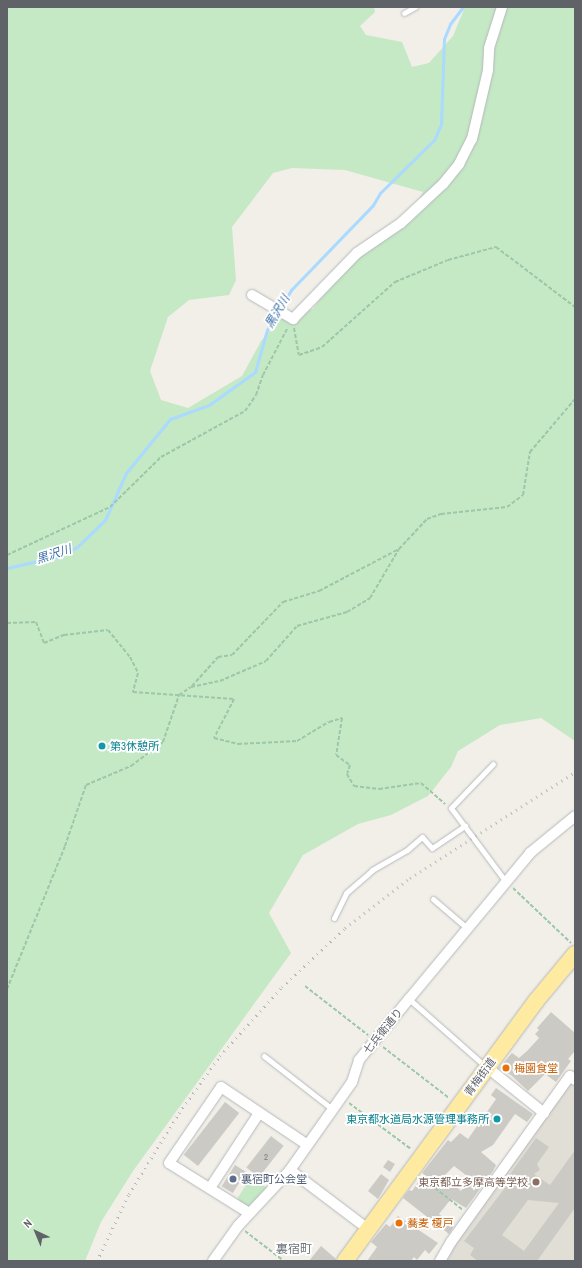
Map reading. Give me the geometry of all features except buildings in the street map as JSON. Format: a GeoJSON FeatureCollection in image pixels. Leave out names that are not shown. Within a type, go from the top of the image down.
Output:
{"type":"FeatureCollection","features":[{"type":"Feature","properties":{"kind":"highway","name":"青梅街道"},"geometry":{"type":"LineString","coordinates":[[345,1261],[536,1001],[575,954]]}},
{"type":"Feature","properties":{"kind":"street"},"geometry":{"type":"LineString","coordinates":[[252,295],[293,319],[357,254],[402,223],[443,184],[459,164],[472,139],[488,70],[489,48],[502,7]]}},
{"type":"Feature","properties":{"kind":"street","name":"七兵衛通り"},"geometry":{"type":"LineString","coordinates":[[212,1261],[249,1213],[290,1170],[306,1144],[352,1082],[359,1060],[530,853],[575,816]]}},
{"type":"Feature","properties":{"kind":"street"},"geometry":{"type":"LineString","coordinates":[[488,1068],[544,1113]]}},
{"type":"Feature","properties":{"kind":"street"},"geometry":{"type":"LineString","coordinates":[[440,1261],[470,1216],[570,1076],[575,1080]]}},
{"type":"Feature","properties":{"kind":"street"},"geometry":{"type":"LineString","coordinates":[[249,1213],[169,1163],[221,1087],[306,1144]]}},
{"type":"Feature","properties":{"kind":"street"},"geometry":{"type":"LineString","coordinates":[[210,1188],[259,1113]]}},
{"type":"Feature","properties":{"kind":"street"},"geometry":{"type":"LineString","coordinates":[[290,1170],[368,1229]]}},
{"type":"Feature","properties":{"kind":"lane"},"geometry":{"type":"LineString","coordinates":[[404,13],[415,7]]}},
{"type":"Feature","properties":{"kind":"lane"},"geometry":{"type":"LineString","coordinates":[[493,764],[451,808],[506,882]]}},
{"type":"Feature","properties":{"kind":"lane"},"geometry":{"type":"LineString","coordinates":[[334,918],[346,893],[372,870],[407,850],[422,837],[432,848],[465,826]]}},
{"type":"Feature","properties":{"kind":"lane"},"geometry":{"type":"LineString","coordinates":[[432,900],[467,928]]}},
{"type":"Feature","properties":{"kind":"lane"},"geometry":{"type":"LineString","coordinates":[[409,999],[488,1068]]}},
{"type":"Feature","properties":{"kind":"lane"},"geometry":{"type":"LineString","coordinates":[[264,1056],[332,1109]]}},
{"type":"Feature","properties":{"kind":"path"},"geometry":{"type":"LineString","coordinates":[[293,319],[299,355],[322,347],[395,282],[448,260],[496,247],[575,306]]}},
{"type":"Feature","properties":{"kind":"path"},"geometry":{"type":"LineString","coordinates":[[7,555],[110,507],[161,457],[245,411],[256,394],[263,375],[293,319]]}},
{"type":"Feature","properties":{"kind":"path"},"geometry":{"type":"LineString","coordinates":[[191,686],[220,681],[266,661],[297,626],[347,612],[370,598],[399,549],[427,519],[441,514],[507,507],[524,494],[530,452],[575,400]]}},
{"type":"Feature","properties":{"kind":"path"},"geometry":{"type":"LineString","coordinates":[[7,989],[65,846],[86,784],[131,766],[162,742],[179,695],[191,686],[218,657],[232,654],[284,602],[319,591],[399,549]]}},
{"type":"Feature","properties":{"kind":"path"},"geometry":{"type":"LineString","coordinates":[[7,623],[36,622],[44,643],[64,635],[108,630],[130,656],[138,673],[134,692],[234,699],[214,738],[238,744],[297,741],[329,722],[342,718],[336,755],[350,765],[347,774],[354,786],[379,789],[421,783],[451,808]]}},
{"type":"Feature","properties":{"kind":"path"},"geometry":{"type":"LineString","coordinates":[[506,882],[575,947]]}},
{"type":"Feature","properties":{"kind":"path"},"geometry":{"type":"LineString","coordinates":[[341,1097],[417,1164],[470,1216]]}},
{"type":"Feature","properties":{"kind":"path"},"geometry":{"type":"LineString","coordinates":[[238,1226],[284,1261]]}},
{"type":"Feature","properties":{"kind":"shaded area","name":"東京都立多摩高等学校"},"geometry":{"type":"Polygon","coordinates":[[[569,1082],[575,1084],[575,1261],[446,1261],[452,1252],[451,1249],[569,1082]]]}},
{"type":"Feature","properties":{"kind":"green space"},"geometry":{"type":"Polygon","coordinates":[[[7,7],[374,7],[375,12],[360,26],[366,35],[402,42],[412,67],[429,63],[453,36],[465,7],[575,7],[575,741],[541,718],[500,725],[458,751],[451,767],[428,796],[391,815],[358,824],[303,855],[269,913],[291,953],[133,1171],[101,1222],[85,1261],[7,1261],[7,7]],[[292,168],[273,173],[232,227],[236,280],[229,295],[189,300],[168,317],[150,371],[161,400],[188,408],[242,376],[261,341],[280,319],[313,309],[358,248],[404,227],[423,192],[345,170],[292,168]]]}},
{"type":"Feature","properties":{"kind":"green space"},"geometry":{"type":"Polygon","coordinates":[[[251,1177],[267,1188],[248,1207],[237,1199],[251,1177]]]}},
{"type":"Feature","properties":{"kind":"waterway","name":"黒沢川"},"geometry":{"type":"LineString","coordinates":[[7,568],[60,556],[77,547],[105,520],[126,473],[170,419],[209,405],[255,372],[267,330],[291,290],[373,205],[380,193],[434,140],[441,124],[444,39],[450,24],[463,7]]}},
{"type":"Feature","properties":{"kind":"railway"},"geometry":{"type":"LineString","coordinates":[[97,1261],[129,1194],[179,1113],[220,1056],[282,987],[345,928],[410,878],[575,772]]}},
{"type":"Feature","properties":{"kind":"place","name":"第3休憩所"},"geometry":{"type":"Point","coordinates":[102,746]}},
{"type":"Feature","properties":{"kind":"place","name":"梅園食堂"},"geometry":{"type":"Point","coordinates":[506,1068]}},
{"type":"Feature","properties":{"kind":"place","name":"東京都水道局水源管理事務所"},"geometry":{"type":"Point","coordinates":[497,1119]}},
{"type":"Feature","properties":{"kind":"place","name":"裏宿町公会堂"},"geometry":{"type":"Point","coordinates":[233,1179]}},
{"type":"Feature","properties":{"kind":"place","name":"東京都立多摩高等学校"},"geometry":{"type":"Point","coordinates":[536,1182]}},
{"type":"Feature","properties":{"kind":"place","name":"蕎麦 榎戸"},"geometry":{"type":"Point","coordinates":[399,1223]}},
{"type":"Feature","properties":{"kind":"district","name":"裏宿町"},"geometry":{"type":"Point","coordinates":[294,1250]}}]}
